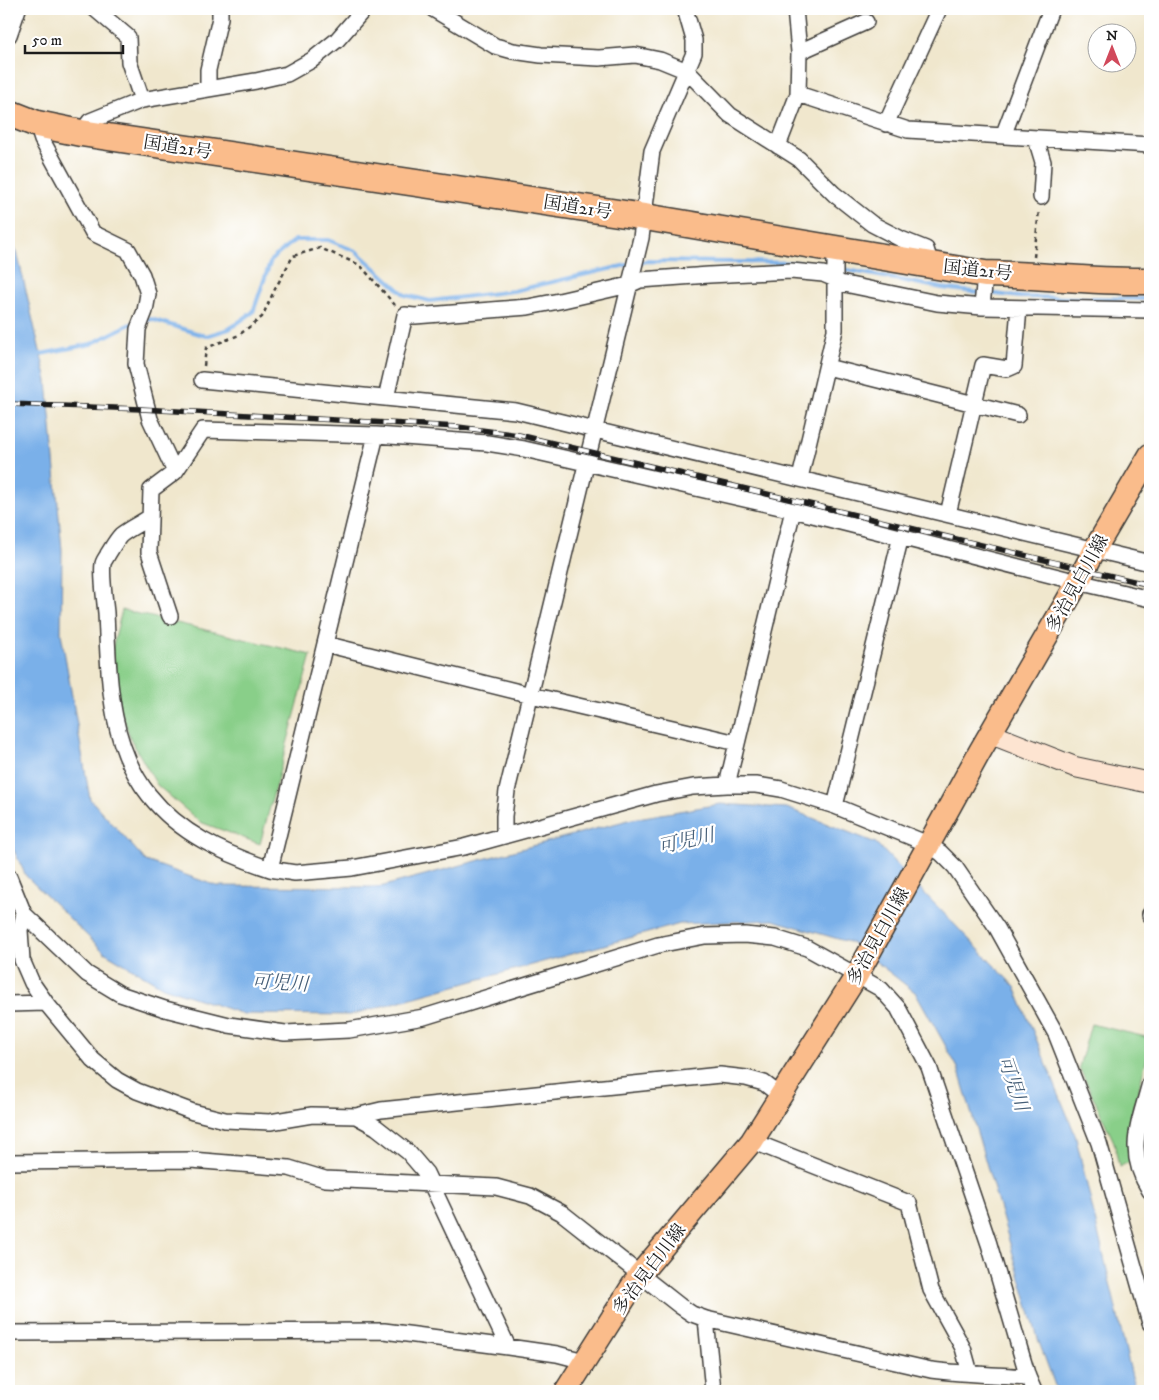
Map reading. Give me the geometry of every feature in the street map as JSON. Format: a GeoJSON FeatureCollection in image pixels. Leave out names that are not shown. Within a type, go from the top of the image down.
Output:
{"type":"FeatureCollection","features":[{"type":"Feature","properties":{"kind":"highway","name":"国道21号"},"geometry":{"type":"LineString","coordinates":[[9,113],[37,124],[81,133],[645,217],[985,274],[1150,281]]}},
{"type":"Feature","properties":{"kind":"main road","name":"多治見白川線"},"geometry":{"type":"LineString","coordinates":[[566,1391],[640,1274],[752,1140],[857,975],[928,844],[1150,455]]}},
{"type":"Feature","properties":{"kind":"street"},"geometry":{"type":"LineString","coordinates":[[9,35],[18,9]]}},
{"type":"Feature","properties":{"kind":"street"},"geometry":{"type":"LineString","coordinates":[[95,9],[128,37],[129,62],[142,100]]}},
{"type":"Feature","properties":{"kind":"street"},"geometry":{"type":"LineString","coordinates":[[208,89],[208,70],[220,18],[220,9]]}},
{"type":"Feature","properties":{"kind":"street"},"geometry":{"type":"LineString","coordinates":[[81,133],[90,121],[142,100],[287,74],[312,60],[337,40],[364,9]]}},
{"type":"Feature","properties":{"kind":"street"},"geometry":{"type":"LineString","coordinates":[[433,9],[496,46],[513,51],[541,55],[599,58],[635,55],[660,60],[687,71],[730,115],[799,158],[834,194],[872,224],[926,249],[930,265]]}},
{"type":"Feature","properties":{"kind":"street"},"geometry":{"type":"LineString","coordinates":[[504,834],[507,791],[645,217],[652,151],[694,53],[694,40],[685,9]]}},
{"type":"Feature","properties":{"kind":"street"},"geometry":{"type":"LineString","coordinates":[[778,146],[798,94],[799,52],[795,9]]}},
{"type":"Feature","properties":{"kind":"street"},"geometry":{"type":"LineString","coordinates":[[886,124],[939,9]]}},
{"type":"Feature","properties":{"kind":"street"},"geometry":{"type":"LineString","coordinates":[[1003,136],[1051,9]]}},
{"type":"Feature","properties":{"kind":"street"},"geometry":{"type":"LineString","coordinates":[[799,52],[866,22]]}},
{"type":"Feature","properties":{"kind":"street"},"geometry":{"type":"LineString","coordinates":[[798,94],[908,130],[1150,145]]}},
{"type":"Feature","properties":{"kind":"street"},"geometry":{"type":"LineString","coordinates":[[37,124],[42,140],[93,233],[128,250],[142,275],[148,294],[138,329],[136,364],[150,419],[175,472]]}},
{"type":"Feature","properties":{"kind":"street"},"geometry":{"type":"LineString","coordinates":[[1036,139],[1043,162],[1040,196]]}},
{"type":"Feature","properties":{"kind":"street"},"geometry":{"type":"LineString","coordinates":[[800,478],[836,330],[835,248]]}},
{"type":"Feature","properties":{"kind":"street"},"geometry":{"type":"LineString","coordinates":[[386,398],[405,315],[416,316],[528,307],[629,285],[640,280],[791,271],[824,274],[835,280],[937,303],[982,308],[1150,310]]}},
{"type":"Feature","properties":{"kind":"street"},"geometry":{"type":"LineString","coordinates":[[982,308],[985,274]]}},
{"type":"Feature","properties":{"kind":"street"},"geometry":{"type":"LineString","coordinates":[[948,514],[984,365],[1007,369],[1014,366],[1019,308]]}},
{"type":"Feature","properties":{"kind":"street"},"geometry":{"type":"LineString","coordinates":[[827,367],[1018,415]]}},
{"type":"Feature","properties":{"kind":"street"},"geometry":{"type":"LineString","coordinates":[[202,380],[516,411],[1150,562]]}},
{"type":"Feature","properties":{"kind":"street"},"geometry":{"type":"LineString","coordinates":[[170,616],[149,552],[151,490],[175,472],[203,430],[376,435],[487,443],[587,462],[792,510],[1150,599]]}},
{"type":"Feature","properties":{"kind":"street"},"geometry":{"type":"LineString","coordinates":[[270,870],[376,435]]}},
{"type":"Feature","properties":{"kind":"street"},"geometry":{"type":"LineString","coordinates":[[727,785],[792,510]]}},
{"type":"Feature","properties":{"kind":"street"},"geometry":{"type":"LineString","coordinates":[[150,517],[120,536],[103,563],[110,678],[115,720],[126,756],[149,794],[181,827],[200,840],[222,851],[270,870],[295,873],[352,868],[464,847],[504,834],[656,794],[693,787],[756,785],[780,789],[835,806],[928,844],[941,853],[954,867],[998,928],[1056,1034],[1099,1143],[1150,1323]]}},
{"type":"Feature","properties":{"kind":"street"},"geometry":{"type":"LineString","coordinates":[[835,806],[901,536]]}},
{"type":"Feature","properties":{"kind":"street"},"geometry":{"type":"LineString","coordinates":[[325,644],[737,743]]}},
{"type":"Feature","properties":{"kind":"street"},"geometry":{"type":"LineString","coordinates":[[990,734],[1075,767],[1150,784]]}},
{"type":"Feature","properties":{"kind":"street"},"geometry":{"type":"LineString","coordinates":[[9,877],[24,914],[87,974],[120,994],[165,1009],[229,1025],[286,1033],[349,1030],[424,1017],[658,945],[705,936],[745,935],[775,938],[807,948],[880,989],[898,1008],[929,1067],[989,1244],[1028,1377],[1034,1391]]}},
{"type":"Feature","properties":{"kind":"street"},"geometry":{"type":"LineString","coordinates":[[24,914],[20,930],[22,960],[32,983],[46,1004],[93,1060],[117,1080],[137,1091],[193,1112],[225,1120],[270,1122],[312,1115],[356,1116],[381,1110],[720,1075],[746,1078],[764,1083],[781,1096]]}},
{"type":"Feature","properties":{"kind":"street"},"geometry":{"type":"LineString","coordinates":[[9,1004],[46,1004]]}},
{"type":"Feature","properties":{"kind":"street"},"geometry":{"type":"LineString","coordinates":[[1150,1083],[1137,1133],[1135,1151],[1141,1176],[1150,1191]]}},
{"type":"Feature","properties":{"kind":"street"},"geometry":{"type":"LineString","coordinates":[[356,1116],[376,1127],[408,1152],[426,1173],[508,1347]]}},
{"type":"Feature","properties":{"kind":"street"},"geometry":{"type":"LineString","coordinates":[[752,1140],[909,1203],[931,1290],[963,1348],[970,1373]]}},
{"type":"Feature","properties":{"kind":"street"},"geometry":{"type":"LineString","coordinates":[[9,1162],[191,1160],[289,1168],[325,1179],[496,1187],[530,1196],[562,1214],[680,1306],[692,1314],[706,1319],[931,1370],[1028,1377]]}},
{"type":"Feature","properties":{"kind":"street"},"geometry":{"type":"LineString","coordinates":[[706,1319],[714,1391]]}},
{"type":"Feature","properties":{"kind":"street"},"geometry":{"type":"LineString","coordinates":[[9,1333],[384,1331],[557,1354],[584,1361]]}},
{"type":"Feature","properties":{"kind":"path"},"geometry":{"type":"LineString","coordinates":[[1032,275],[1040,196]]}},
{"type":"Feature","properties":{"kind":"path"},"geometry":{"type":"LineString","coordinates":[[202,380],[206,348],[239,335],[262,316],[293,256],[320,248],[360,264],[405,315]]}},
{"type":"Feature","properties":{"kind":"green space"},"geometry":{"type":"Polygon","coordinates":[[[122,610],[311,655],[260,844],[200,822],[157,785],[131,740],[119,706],[112,649],[122,610]]]}},
{"type":"Feature","properties":{"kind":"green space"},"geometry":{"type":"Polygon","coordinates":[[[1091,1024],[1150,1038],[1150,1046],[1129,1127],[1131,1161],[1119,1167],[1114,1142],[1079,1067],[1091,1024]]]}},
{"type":"Feature","properties":{"kind":"water","name":"可児川"},"geometry":{"type":"Polygon","coordinates":[[[9,237],[17,252],[47,381],[62,550],[61,633],[90,799],[146,861],[217,886],[380,887],[632,819],[720,804],[787,808],[876,843],[1015,987],[1075,1134],[1134,1385],[1138,1391],[1057,1391],[1039,1342],[958,1068],[916,993],[852,943],[773,920],[680,924],[350,1015],[243,1014],[163,987],[104,952],[26,876],[9,840],[9,237]]]}},
{"type":"Feature","properties":{"kind":"water"},"geometry":{"type":"Polygon","coordinates":[[[1148,1132],[1150,1133],[1150,1170],[1142,1147],[1148,1132]]]}},
{"type":"Feature","properties":{"kind":"waterway"},"geometry":{"type":"LineString","coordinates":[[147,320],[151,319],[206,336],[229,329],[253,312],[271,260],[295,240],[328,240],[356,251],[405,295],[430,301],[513,291],[631,264]]}},
{"type":"Feature","properties":{"kind":"waterway"},"geometry":{"type":"LineString","coordinates":[[638,263],[647,261],[813,263],[831,267]]}},
{"type":"Feature","properties":{"kind":"waterway"},"geometry":{"type":"LineString","coordinates":[[837,268],[942,288],[981,293]]}},
{"type":"Feature","properties":{"kind":"waterway"},"geometry":{"type":"LineString","coordinates":[[988,293],[1020,297],[1150,299]]}},
{"type":"Feature","properties":{"kind":"waterway"},"geometry":{"type":"LineString","coordinates":[[36,355],[91,344],[128,325],[136,323]]}},
{"type":"Feature","properties":{"kind":"railway"},"geometry":{"type":"LineString","coordinates":[[9,404],[141,409],[458,427],[519,435],[1150,585]]}}]}
